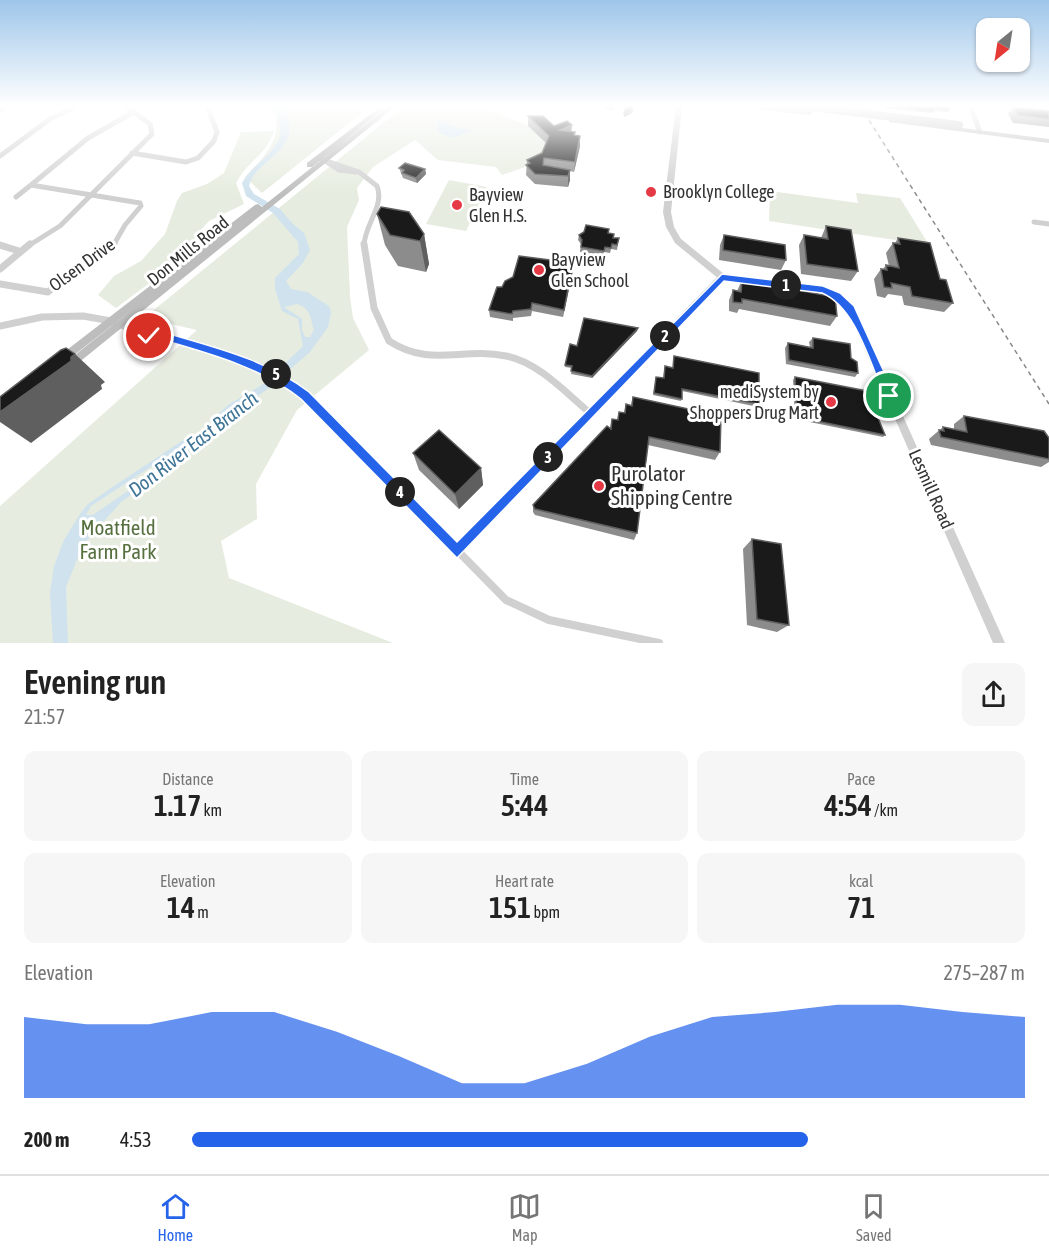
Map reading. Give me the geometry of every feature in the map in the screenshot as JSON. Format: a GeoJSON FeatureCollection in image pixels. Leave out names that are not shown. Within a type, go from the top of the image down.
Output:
{"type":"FeatureCollection","features":[{"type":"Feature","properties":{"kind":"main road","name":"Don Mills Road"},"geometry":{"type":"LineString","coordinates":[[322,160],[349,136]]}},
{"type":"Feature","properties":{"kind":"main road","name":"Don Mills Road"},"geometry":{"type":"LineString","coordinates":[[56,375],[117,323],[354,136]]}},
{"type":"Feature","properties":{"kind":"main road"},"geometry":{"type":"LineString","coordinates":[[1017,136],[1049,141]]}},
{"type":"Feature","properties":{"kind":"main road","name":"Don Mills Road"},"geometry":{"type":"LineString","coordinates":[[55,364],[117,323]]}},
{"type":"Feature","properties":{"kind":"street"},"geometry":{"type":"LineString","coordinates":[[0,156],[27,136]]}},
{"type":"Feature","properties":{"kind":"street"},"geometry":{"type":"LineString","coordinates":[[16,197],[91,136]]}},
{"type":"Feature","properties":{"kind":"street"},"geometry":{"type":"LineString","coordinates":[[0,269],[19,251],[60,226],[151,136]]}},
{"type":"Feature","properties":{"kind":"street"},"geometry":{"type":"LineString","coordinates":[[132,153],[186,162],[198,158],[214,141],[215,136]]}},
{"type":"Feature","properties":{"kind":"street"},"geometry":{"type":"LineString","coordinates":[[457,551],[722,277],[678,241],[667,220],[676,136]]}},
{"type":"Feature","properties":{"kind":"street"},"geometry":{"type":"LineString","coordinates":[[322,160],[329,166],[349,173],[356,172],[373,181],[380,193],[377,207],[365,229],[364,247],[376,321],[389,341],[406,350],[444,358],[484,353],[510,356],[534,370],[590,413]]}},
{"type":"Feature","properties":{"kind":"street","name":"Olsen Drive"},"geometry":{"type":"LineString","coordinates":[[0,284],[48,292],[71,271],[116,244],[125,225],[142,204],[31,185]]}},
{"type":"Feature","properties":{"kind":"street"},"geometry":{"type":"LineString","coordinates":[[1034,222],[1049,224]]}},
{"type":"Feature","properties":{"kind":"street"},"geometry":{"type":"LineString","coordinates":[[0,245],[19,251]]}},
{"type":"Feature","properties":{"kind":"street","name":"Lesmill Road"},"geometry":{"type":"LineString","coordinates":[[722,277],[823,290],[836,296],[851,309],[999,643]]}},
{"type":"Feature","properties":{"kind":"street"},"geometry":{"type":"LineString","coordinates":[[0,326],[59,314],[91,316],[117,323],[128,330],[149,336],[156,334],[259,366],[298,389],[506,600],[523,610],[549,620],[659,643]]}},
{"type":"Feature","properties":{"kind":"green space"},"geometry":{"type":"Polygon","coordinates":[[[239,136],[272,136],[236,183],[244,204],[209,221],[195,236],[195,249],[116,308],[98,295],[114,276],[141,261],[165,234],[182,193],[207,184],[224,173],[239,136]]]}},
{"type":"Feature","properties":{"kind":"green space"},"geometry":{"type":"Polygon","coordinates":[[[275,136],[333,136],[262,193],[245,177],[271,145],[275,136]]]}},
{"type":"Feature","properties":{"kind":"green space","name":"Moatfield Farm Park"},"geometry":{"type":"Polygon","coordinates":[[[367,136],[539,136],[549,144],[539,162],[502,175],[496,167],[438,160],[415,140],[373,167],[357,188],[359,200],[347,227],[353,318],[369,350],[297,410],[256,484],[257,519],[221,541],[229,578],[393,643],[0,643],[0,506],[197,330],[144,318],[367,136]]]}},
{"type":"Feature","properties":{"kind":"green space","name":"Bayview Glen H.S."},"geometry":{"type":"Polygon","coordinates":[[[449,180],[487,187],[466,231],[426,224],[449,180]]]}},
{"type":"Feature","properties":{"kind":"green space"},"geometry":{"type":"Polygon","coordinates":[[[770,191],[858,203],[856,193],[900,198],[929,245],[769,221],[770,191]]]}},
{"type":"Feature","properties":{"kind":"water","name":"Don River East Branch"},"geometry":{"type":"Polygon","coordinates":[[[279,136],[288,136],[278,152],[253,176],[249,186],[254,194],[280,209],[304,233],[310,250],[303,263],[286,281],[291,289],[307,292],[329,306],[331,313],[328,327],[310,352],[269,388],[222,422],[176,463],[121,502],[83,545],[66,587],[68,643],[53,643],[50,593],[54,566],[64,540],[88,504],[182,441],[197,434],[228,405],[265,383],[303,346],[298,319],[282,311],[275,289],[275,278],[299,254],[298,242],[273,213],[246,196],[242,183],[275,147],[279,136]],[[297,304],[284,307],[302,319],[302,330],[305,337],[310,337],[314,330],[310,315],[297,304]],[[178,449],[91,506],[86,515],[93,515],[151,475],[180,451],[178,449]]]}},
{"type":"Feature","properties":{"kind":"building"},"geometry":{"type":"Polygon","coordinates":[[[549,136],[580,136],[575,162],[544,158],[543,165],[570,170],[568,176],[535,174],[526,165],[530,163],[527,160],[542,153],[549,136]]]}},
{"type":"Feature","properties":{"kind":"building"},"geometry":{"type":"Polygon","coordinates":[[[405,163],[425,169],[416,178],[402,173],[404,170],[399,168],[405,163]]]}},
{"type":"Feature","properties":{"kind":"building"},"geometry":{"type":"Polygon","coordinates":[[[381,207],[409,212],[424,234],[420,241],[390,235],[377,214],[381,207]]]}},
{"type":"Feature","properties":{"kind":"building"},"geometry":{"type":"Polygon","coordinates":[[[586,225],[609,229],[608,233],[614,234],[613,238],[619,238],[617,245],[612,244],[611,248],[605,247],[604,251],[581,247],[582,240],[579,235],[584,232],[586,225]]]}},
{"type":"Feature","properties":{"kind":"building"},"geometry":{"type":"Polygon","coordinates":[[[826,226],[851,230],[858,271],[807,264],[804,235],[828,239],[826,226]]]}},
{"type":"Feature","properties":{"kind":"building"},"geometry":{"type":"Polygon","coordinates":[[[724,235],[785,245],[786,260],[723,250],[724,235]]]}},
{"type":"Feature","properties":{"kind":"building"},"geometry":{"type":"Polygon","coordinates":[[[898,238],[930,243],[940,279],[946,280],[953,303],[912,296],[910,287],[891,283],[892,288],[884,287],[881,269],[887,270],[886,265],[899,268],[893,243],[900,244],[898,238]]]}},
{"type":"Feature","properties":{"kind":"building"},"geometry":{"type":"Polygon","coordinates":[[[519,256],[573,263],[564,310],[532,303],[531,309],[513,311],[512,314],[489,310],[497,287],[502,287],[505,281],[513,277],[519,256]]]}},
{"type":"Feature","properties":{"kind":"building"},"geometry":{"type":"Polygon","coordinates":[[[742,280],[835,297],[837,316],[742,299],[742,303],[733,302],[733,290],[741,292],[742,280]]]}},
{"type":"Feature","properties":{"kind":"building"},"geometry":{"type":"Polygon","coordinates":[[[584,318],[638,328],[592,376],[571,371],[572,366],[565,365],[570,344],[577,346],[584,318]]]}},
{"type":"Feature","properties":{"kind":"building"},"geometry":{"type":"Polygon","coordinates":[[[813,338],[850,344],[851,358],[857,362],[858,373],[789,360],[788,343],[813,348],[813,338]]]}},
{"type":"Feature","properties":{"kind":"building"},"geometry":{"type":"Polygon","coordinates":[[[66,348],[75,354],[71,357],[71,361],[0,412],[0,397],[66,348]]]}},
{"type":"Feature","properties":{"kind":"building"},"geometry":{"type":"Polygon","coordinates":[[[674,356],[759,373],[759,404],[682,389],[682,399],[654,393],[656,377],[664,378],[665,366],[673,368],[674,356]]]}},
{"type":"Feature","properties":{"kind":"building","name":"mediSystem by Shoppers Drug Mart"},"geometry":{"type":"Polygon","coordinates":[[[795,377],[867,391],[885,435],[797,417],[795,377]]]}},
{"type":"Feature","properties":{"kind":"building","name":"Purolator Shipping Centre"},"geometry":{"type":"Polygon","coordinates":[[[633,397],[721,416],[720,452],[649,437],[637,533],[535,509],[533,505],[607,426],[611,429],[612,419],[618,420],[619,412],[625,413],[626,404],[632,406],[633,397]]]}},
{"type":"Feature","properties":{"kind":"building"},"geometry":{"type":"Polygon","coordinates":[[[964,416],[1044,431],[1049,438],[1049,459],[941,437],[939,430],[944,431],[943,427],[967,432],[964,416]]]}},
{"type":"Feature","properties":{"kind":"building"},"geometry":{"type":"Polygon","coordinates":[[[439,430],[481,468],[455,494],[413,453],[439,430]]]}},
{"type":"Feature","properties":{"kind":"building"},"geometry":{"type":"Polygon","coordinates":[[[752,539],[781,544],[789,625],[757,619],[752,539]]]}},
{"type":"Feature","properties":{"kind":"railway"},"geometry":{"type":"LineString","coordinates":[[879,136],[1049,404]]}},
{"type":"Feature","properties":{"kind":"place","name":"Brooklyn College"},"geometry":{"type":"Point","coordinates":[651,192]}},
{"type":"Feature","properties":{"kind":"place","name":"Bayview Glen H.S."},"geometry":{"type":"Point","coordinates":[457,205]}},
{"type":"Feature","properties":{"kind":"place","name":"Bayview Glen School"},"geometry":{"type":"Point","coordinates":[539,270]}},
{"type":"Feature","properties":{"kind":"place","name":"mediSystem by Shoppers Drug Mart"},"geometry":{"type":"Point","coordinates":[831,402]}},
{"type":"Feature","properties":{"kind":"place","name":"Purolator Shipping Centre"},"geometry":{"type":"Point","coordinates":[599,486]}},
{"type":"Feature","properties":{"kind":"route"},"geometry":{"type":"LineString","coordinates":[[149,336],[156,334],[259,366],[282,377],[305,395],[457,551],[722,277],[823,290],[836,296],[851,309],[889,396]]}}]}
